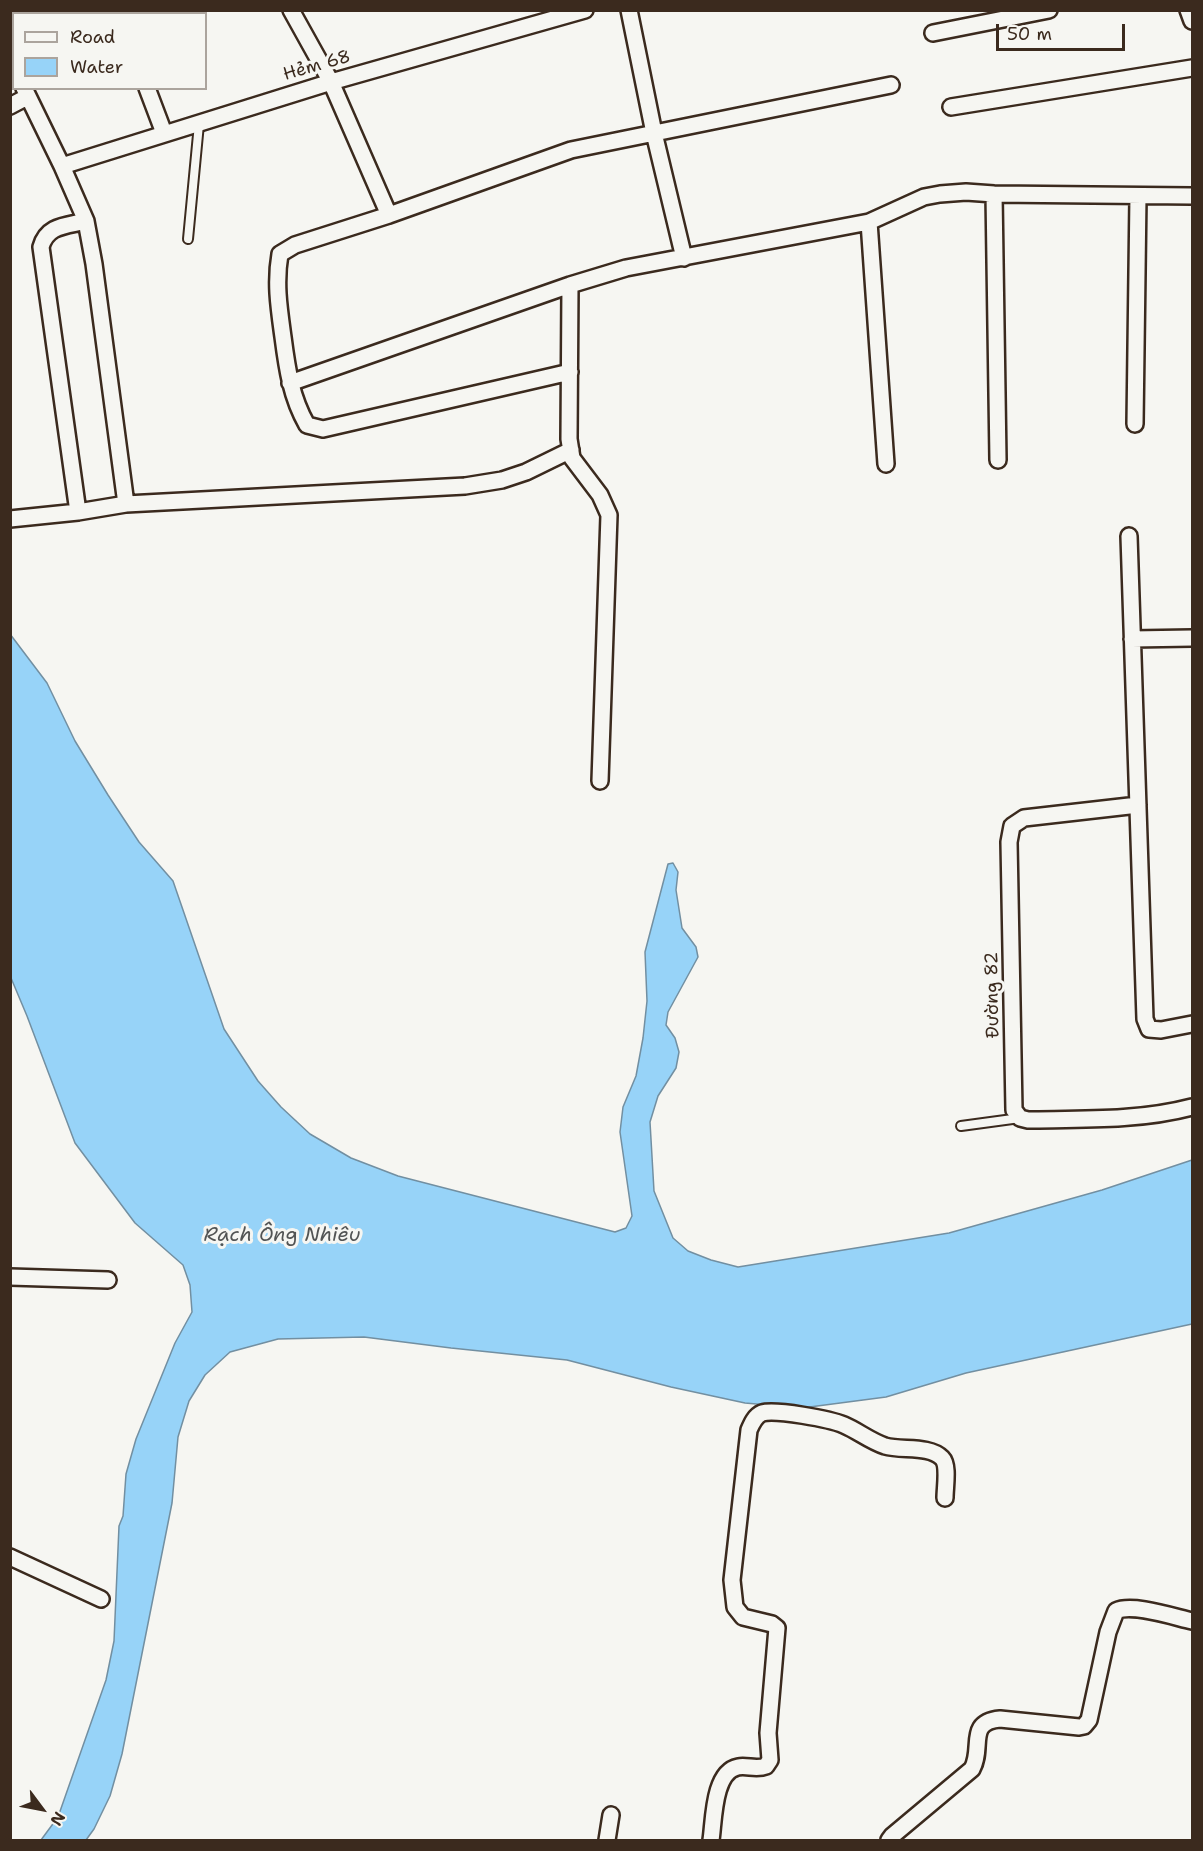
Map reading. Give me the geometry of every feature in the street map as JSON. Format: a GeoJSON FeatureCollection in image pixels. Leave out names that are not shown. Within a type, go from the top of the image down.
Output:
{"type":"FeatureCollection","features":[{"type":"Feature","properties":{"kind":"street"},"geometry":{"type":"LineString","coordinates":[[291,10],[331,82],[389,215]]}},
{"type":"Feature","properties":{"kind":"street","name":"Hẻm 68"},"geometry":{"type":"LineString","coordinates":[[62,166],[331,82],[585,10]]}},
{"type":"Feature","properties":{"kind":"street"},"geometry":{"type":"LineString","coordinates":[[629,10],[654,133],[684,258]]}},
{"type":"Feature","properties":{"kind":"street"},"geometry":{"type":"LineString","coordinates":[[933,33],[1049,10]]}},
{"type":"Feature","properties":{"kind":"street"},"geometry":{"type":"LineString","coordinates":[[1188,10],[1192,21]]}},
{"type":"Feature","properties":{"kind":"street"},"geometry":{"type":"LineString","coordinates":[[951,107],[1192,68]]}},
{"type":"Feature","properties":{"kind":"street"},"geometry":{"type":"LineString","coordinates":[[570,372],[323,429],[307,426],[298,410],[290,383],[276,292],[280,254],[295,245],[389,215],[570,150],[891,86]]}},
{"type":"Feature","properties":{"kind":"street"},"geometry":{"type":"LineString","coordinates":[[148,90],[164,133]]}},
{"type":"Feature","properties":{"kind":"street"},"geometry":{"type":"LineString","coordinates":[[10,106],[26,93],[86,221],[94,264],[126,504]]}},
{"type":"Feature","properties":{"kind":"street"},"geometry":{"type":"LineString","coordinates":[[290,383],[570,285],[626,268],[869,222],[924,197],[966,192],[1192,196]]}},
{"type":"Feature","properties":{"kind":"street"},"geometry":{"type":"LineString","coordinates":[[994,194],[998,460]]}},
{"type":"Feature","properties":{"kind":"street"},"geometry":{"type":"LineString","coordinates":[[1135,424],[1138,196]]}},
{"type":"Feature","properties":{"kind":"street"},"geometry":{"type":"LineString","coordinates":[[78,512],[41,247],[44,237],[50,231],[86,221]]}},
{"type":"Feature","properties":{"kind":"street"},"geometry":{"type":"LineString","coordinates":[[869,222],[886,464]]}},
{"type":"Feature","properties":{"kind":"street"},"geometry":{"type":"LineString","coordinates":[[570,285],[569,439],[572,458],[600,495],[609,514],[600,781]]}},
{"type":"Feature","properties":{"kind":"street"},"geometry":{"type":"LineString","coordinates":[[10,519],[126,504],[465,486],[502,480],[526,472],[571,450]]}},
{"type":"Feature","properties":{"kind":"street"},"geometry":{"type":"LineString","coordinates":[[1130,536],[1145,1019],[1149,1029],[1161,1030],[1192,1024]]}},
{"type":"Feature","properties":{"kind":"street"},"geometry":{"type":"LineString","coordinates":[[1132,639],[1192,638]]}},
{"type":"Feature","properties":{"kind":"street","name":"Đường 82"},"geometry":{"type":"LineString","coordinates":[[1020,1119],[1014,1110],[1009,842],[1012,826],[1024,818],[1138,806]]}},
{"type":"Feature","properties":{"kind":"street"},"geometry":{"type":"LineString","coordinates":[[1020,1119],[1128,1118],[1169,1113],[1192,1107]]}},
{"type":"Feature","properties":{"kind":"street"},"geometry":{"type":"LineString","coordinates":[[10,1277],[108,1280]]}},
{"type":"Feature","properties":{"kind":"street"},"geometry":{"type":"LineString","coordinates":[[711,1840],[718,1789],[724,1777],[732,1769],[761,1768],[766,1766],[770,1760],[768,1733],[777,1628],[771,1624],[743,1617],[738,1612],[732,1580],[749,1430],[754,1419],[761,1413],[772,1412],[830,1421],[857,1431],[882,1445],[928,1450],[942,1458],[945,1463],[945,1498]]}},
{"type":"Feature","properties":{"kind":"street"},"geometry":{"type":"LineString","coordinates":[[10,1557],[101,1599]]}},
{"type":"Feature","properties":{"kind":"street"},"geometry":{"type":"LineString","coordinates":[[889,1840],[972,1769],[982,1723],[1000,1719],[1079,1727],[1089,1720],[1108,1632],[1116,1611],[1122,1608],[1150,1611],[1192,1621]]}},
{"type":"Feature","properties":{"kind":"street"},"geometry":{"type":"LineString","coordinates":[[607,1840],[611,1815]]}},
{"type":"Feature","properties":{"kind":"lane"},"geometry":{"type":"LineString","coordinates":[[188,239],[199,122]]}},
{"type":"Feature","properties":{"kind":"lane"},"geometry":{"type":"LineString","coordinates":[[962,1126],[1020,1119]]}},
{"type":"Feature","properties":{"kind":"water","name":"Rạch Ông Nhiêu"},"geometry":{"type":"Polygon","coordinates":[[[10,634],[47,683],[75,741],[139,842],[173,881],[224,1029],[258,1081],[281,1107],[310,1134],[351,1158],[398,1176],[615,1232],[626,1228],[632,1216],[620,1132],[623,1107],[636,1076],[643,1038],[647,1001],[645,952],[668,864],[673,863],[678,872],[676,890],[682,928],[696,947],[698,957],[668,1012],[666,1025],[675,1038],[679,1052],[676,1068],[658,1096],[650,1122],[654,1191],[673,1238],[688,1251],[738,1267],[949,1233],[1102,1190],[1192,1160],[1192,1324],[966,1373],[886,1397],[802,1408],[745,1403],[671,1387],[567,1360],[364,1337],[278,1339],[230,1352],[205,1375],[189,1401],[178,1437],[172,1503],[122,1754],[110,1796],[86,1840],[41,1840],[58,1817],[106,1680],[114,1641],[119,1526],[123,1516],[126,1474],[136,1439],[175,1343],[192,1312],[190,1285],[183,1265],[135,1223],[75,1143],[11,978],[10,634]]]}}]}
